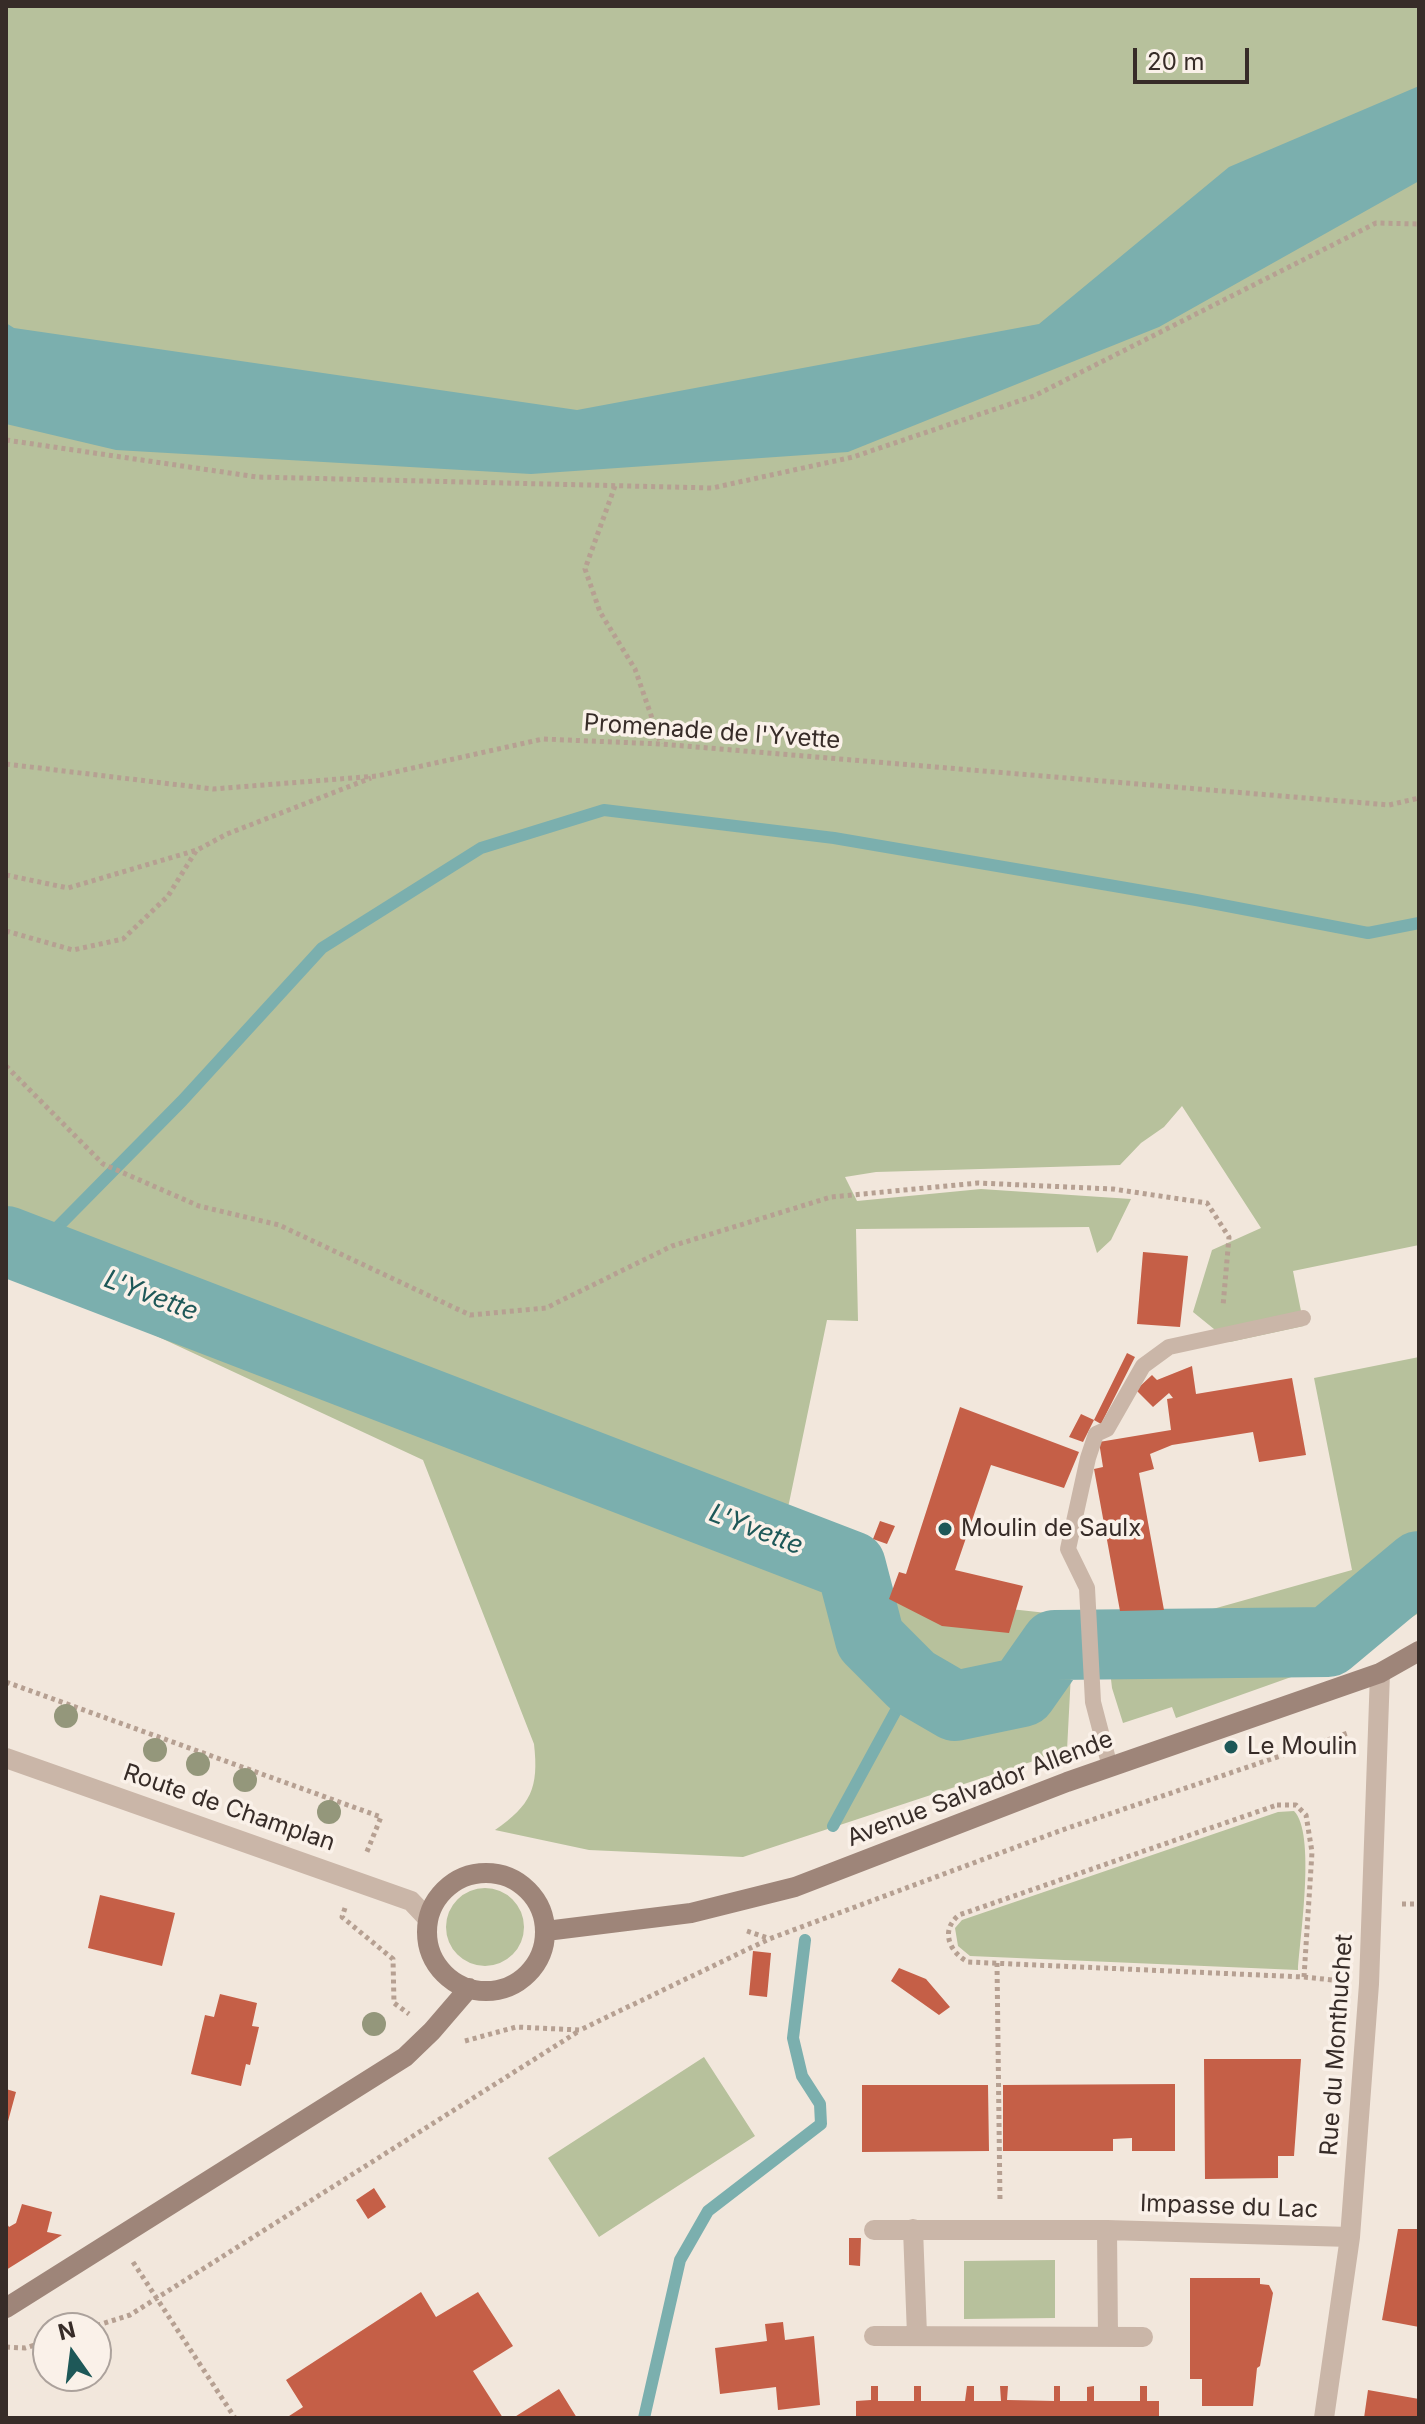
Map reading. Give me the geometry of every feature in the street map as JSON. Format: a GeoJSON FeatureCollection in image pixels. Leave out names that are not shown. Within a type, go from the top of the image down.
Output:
{"type":"FeatureCollection","features":[{"type":"Feature","properties":{"kind":"main road","name":"Avenue Salvador Allende"},"geometry":{"type":"LineString","coordinates":[[546,1931],[691,1913],[795,1887],[1110,1767],[1380,1673],[1419,1651]]}},
{"type":"Feature","properties":{"kind":"main road"},"geometry":{"type":"LineString","coordinates":[[483,1872],[502,1874],[520,1882],[534,1896],[543,1913],[546,1931],[543,1950],[535,1966],[522,1980],[505,1988],[487,1991],[453,1981],[440,1969],[431,1954],[427,1937],[428,1919],[435,1902],[447,1887],[464,1876],[483,1872]]}},
{"type":"Feature","properties":{"kind":"main road"},"geometry":{"type":"LineString","coordinates":[[6,2308],[405,2057],[469,1988]]}},
{"type":"Feature","properties":{"kind":"street","name":"Rue du Monthuchet"},"geometry":{"type":"LineString","coordinates":[[1324,2418],[1350,2237],[1369,1984],[1380,1673]]}},
{"type":"Feature","properties":{"kind":"street","name":"Route de Champlan"},"geometry":{"type":"LineString","coordinates":[[6,1758],[383,1890],[411,1901],[428,1919]]}},
{"type":"Feature","properties":{"kind":"street"},"geometry":{"type":"LineString","coordinates":[[913,2229],[917,2335]]}},
{"type":"Feature","properties":{"kind":"street","name":"Impasse du Lac"},"geometry":{"type":"LineString","coordinates":[[874,2230],[1107,2230],[1350,2237]]}},
{"type":"Feature","properties":{"kind":"street","name":"Impasse du Lac"},"geometry":{"type":"LineString","coordinates":[[1107,2230],[1108,2337]]}},
{"type":"Feature","properties":{"kind":"street"},"geometry":{"type":"LineString","coordinates":[[874,2336],[1143,2337]]}},
{"type":"Feature","properties":{"kind":"lane"},"geometry":{"type":"LineString","coordinates":[[1110,1767],[1093,1702],[1087,1588],[1068,1549],[1096,1434],[1107,1429],[1143,1366],[1169,1347],[1303,1318]]}},
{"type":"Feature","properties":{"kind":"path"},"geometry":{"type":"LineString","coordinates":[[6,440],[257,477],[712,488],[853,457],[1034,396],[1376,223],[1419,224]]}},
{"type":"Feature","properties":{"kind":"path"},"geometry":{"type":"LineString","coordinates":[[615,486],[585,569],[600,612],[635,669],[661,744]]}},
{"type":"Feature","properties":{"kind":"path","name":"Promenade de l'Yvette"},"geometry":{"type":"LineString","coordinates":[[6,764],[213,789],[377,776],[543,739],[661,744],[1389,805],[1419,798]]}},
{"type":"Feature","properties":{"kind":"path"},"geometry":{"type":"LineString","coordinates":[[6,875],[68,888],[197,850],[227,834],[377,776]]}},
{"type":"Feature","properties":{"kind":"path"},"geometry":{"type":"LineString","coordinates":[[1409,802],[1419,791]]}},
{"type":"Feature","properties":{"kind":"path"},"geometry":{"type":"LineString","coordinates":[[6,931],[73,950],[123,939],[168,896],[197,850]]}},
{"type":"Feature","properties":{"kind":"path"},"geometry":{"type":"LineString","coordinates":[[6,1066],[103,1164],[199,1206],[279,1225],[470,1315],[546,1308],[672,1246],[831,1197],[978,1183],[1113,1189],[1207,1203],[1229,1237],[1220,1336]]}},
{"type":"Feature","properties":{"kind":"path"},"geometry":{"type":"LineString","coordinates":[[6,1682],[381,1817]]}},
{"type":"Feature","properties":{"kind":"path"},"geometry":{"type":"LineString","coordinates":[[1277,1805],[1296,1805],[1306,1815],[1312,1852],[1304,1977],[997,1963],[968,1962],[958,1956],[952,1949],[948,1934],[953,1919],[1277,1805]]}},
{"type":"Feature","properties":{"kind":"path"},"geometry":{"type":"LineString","coordinates":[[997,1963],[1000,2230]]}},
{"type":"Feature","properties":{"kind":"path"},"geometry":{"type":"LineString","coordinates":[[112,2321],[130,2315],[158,2298],[580,2030]]}},
{"type":"Feature","properties":{"kind":"path"},"geometry":{"type":"LineString","coordinates":[[117,2238],[235,2418]]}},
{"type":"Feature","properties":{"kind":"path"},"geometry":{"type":"LineString","coordinates":[[6,2347],[32,2346]]}},
{"type":"Feature","properties":{"kind":"green space"},"geometry":{"type":"Polygon","coordinates":[[[6,6],[1419,6],[1419,1245],[1293,1271],[1304,1326],[1230,1342],[1193,1312],[1212,1250],[1261,1228],[1182,1106],[1164,1127],[1141,1143],[1120,1165],[876,1172],[845,1177],[857,1201],[981,1189],[1131,1199],[1111,1240],[1097,1253],[1089,1227],[856,1229],[858,1321],[827,1320],[789,1503],[774,1553],[883,1595],[1074,1616],[1067,1750],[743,1857],[589,1850],[495,1830],[517,1812],[530,1794],[535,1772],[534,1744],[423,1460],[6,1266],[6,6]]]}},
{"type":"Feature","properties":{"kind":"green space"},"geometry":{"type":"Polygon","coordinates":[[[1419,1357],[1419,1613],[1339,1660],[1176,1718],[1172,1707],[1123,1723],[1112,1688],[1104,1618],[1195,1614],[1352,1570],[1314,1378],[1419,1357]]]}},
{"type":"Feature","properties":{"kind":"green space"},"geometry":{"type":"Polygon","coordinates":[[[1294,1811],[1301,1823],[1305,1862],[1298,1970],[970,1956],[958,1946],[955,1928],[962,1920],[1278,1812],[1294,1811]]]}},
{"type":"Feature","properties":{"kind":"green space"},"geometry":{"type":"Polygon","coordinates":[[[485,1888],[500,1891],[513,1899],[521,1912],[524,1927],[521,1942],[513,1955],[500,1963],[485,1966],[470,1963],[457,1955],[449,1942],[446,1927],[449,1912],[457,1899],[470,1891],[485,1888]]]}},
{"type":"Feature","properties":{"kind":"green space"},"geometry":{"type":"Polygon","coordinates":[[[704,2057],[755,2136],[599,2237],[548,2158],[704,2057]]]}},
{"type":"Feature","properties":{"kind":"green space"},"geometry":{"type":"Polygon","coordinates":[[[1055,2260],[1055,2318],[964,2319],[964,2261],[1055,2260]]]}},
{"type":"Feature","properties":{"kind":"water"},"geometry":{"type":"Polygon","coordinates":[[[1419,86],[1419,181],[1159,327],[848,452],[531,474],[116,450],[6,424],[6,323],[14,328],[577,410],[1039,324],[1229,167],[1419,86]]]}},
{"type":"Feature","properties":{"kind":"building"},"geometry":{"type":"Polygon","coordinates":[[[1143,1252],[1188,1256],[1180,1327],[1137,1324],[1143,1252]]]}},
{"type":"Feature","properties":{"kind":"building"},"geometry":{"type":"Polygon","coordinates":[[[1127,1353],[1135,1357],[1101,1424],[1094,1420],[1127,1353]]]}},
{"type":"Feature","properties":{"kind":"building"},"geometry":{"type":"Polygon","coordinates":[[[1192,1366],[1196,1394],[1292,1378],[1306,1455],[1259,1462],[1253,1432],[1172,1445],[1150,1454],[1154,1469],[1139,1473],[1164,1610],[1120,1611],[1094,1469],[1103,1467],[1099,1442],[1171,1430],[1167,1399],[1173,1398],[1169,1393],[1153,1407],[1136,1390],[1152,1375],[1157,1380],[1192,1366]]]}},
{"type":"Feature","properties":{"kind":"building","name":"Moulin de Saulx"},"geometry":{"type":"Polygon","coordinates":[[[960,1407],[1079,1452],[1064,1488],[991,1465],[955,1570],[1023,1586],[1009,1633],[942,1626],[889,1599],[899,1572],[906,1574],[960,1407]]]}},
{"type":"Feature","properties":{"kind":"building"},"geometry":{"type":"Polygon","coordinates":[[[1081,1414],[1094,1420],[1083,1442],[1069,1437],[1081,1414]]]}},
{"type":"Feature","properties":{"kind":"building"},"geometry":{"type":"Polygon","coordinates":[[[880,1521],[895,1526],[887,1544],[873,1539],[880,1521]]]}},
{"type":"Feature","properties":{"kind":"building"},"geometry":{"type":"Polygon","coordinates":[[[100,1895],[175,1913],[162,1966],[88,1948],[100,1895]]]}},
{"type":"Feature","properties":{"kind":"building"},"geometry":{"type":"Polygon","coordinates":[[[753,1951],[771,1953],[767,1997],[749,1995],[753,1951]]]}},
{"type":"Feature","properties":{"kind":"building"},"geometry":{"type":"Polygon","coordinates":[[[899,1968],[926,1979],[950,2007],[939,2015],[891,1981],[899,1968]]]}},
{"type":"Feature","properties":{"kind":"building"},"geometry":{"type":"Polygon","coordinates":[[[220,1994],[257,2003],[252,2026],[259,2027],[250,2065],[246,2064],[241,2086],[191,2074],[205,2015],[214,2017],[220,1994]]]}},
{"type":"Feature","properties":{"kind":"building"},"geometry":{"type":"Polygon","coordinates":[[[1204,2059],[1301,2059],[1294,2156],[1278,2156],[1278,2178],[1205,2179],[1204,2059]]]}},
{"type":"Feature","properties":{"kind":"building"},"geometry":{"type":"Polygon","coordinates":[[[1175,2084],[1175,2151],[1132,2151],[1132,2138],[1113,2139],[1113,2151],[1003,2151],[1003,2085],[1175,2084]]]}},
{"type":"Feature","properties":{"kind":"building"},"geometry":{"type":"Polygon","coordinates":[[[862,2085],[988,2085],[989,2151],[862,2152],[862,2085]]]}},
{"type":"Feature","properties":{"kind":"building"},"geometry":{"type":"Polygon","coordinates":[[[6,2089],[16,2092],[7,2125],[6,2125],[6,2089]]]}},
{"type":"Feature","properties":{"kind":"building"},"geometry":{"type":"Polygon","coordinates":[[[374,2188],[386,2207],[368,2219],[356,2200],[374,2188]]]}},
{"type":"Feature","properties":{"kind":"building"},"geometry":{"type":"Polygon","coordinates":[[[22,2204],[52,2212],[47,2232],[62,2235],[6,2270],[6,2222],[9,2227],[16,2223],[22,2204]]]}},
{"type":"Feature","properties":{"kind":"building"},"geometry":{"type":"Polygon","coordinates":[[[1398,2229],[1419,2229],[1419,2327],[1382,2320],[1398,2229]]]}},
{"type":"Feature","properties":{"kind":"building"},"geometry":{"type":"Polygon","coordinates":[[[849,2238],[861,2238],[860,2266],[849,2265],[849,2238]]]}},
{"type":"Feature","properties":{"kind":"building"},"geometry":{"type":"Polygon","coordinates":[[[1190,2278],[1260,2278],[1260,2284],[1269,2285],[1273,2293],[1260,2366],[1257,2368],[1253,2406],[1202,2406],[1202,2379],[1190,2379],[1190,2278]]]}},
{"type":"Feature","properties":{"kind":"building"},"geometry":{"type":"Polygon","coordinates":[[[421,2292],[436,2317],[478,2292],[513,2346],[473,2371],[503,2418],[286,2418],[303,2407],[286,2380],[421,2292]]]}},
{"type":"Feature","properties":{"kind":"building"},"geometry":{"type":"Polygon","coordinates":[[[783,2322],[785,2340],[814,2336],[820,2405],[778,2410],[776,2387],[720,2394],[715,2348],[767,2341],[765,2324],[783,2322]]]}},
{"type":"Feature","properties":{"kind":"building"},"geometry":{"type":"Polygon","coordinates":[[[871,2386],[878,2386],[878,2401],[914,2401],[914,2386],[921,2386],[921,2401],[965,2401],[967,2386],[974,2386],[974,2401],[1001,2401],[1000,2386],[1008,2386],[1007,2400],[1054,2401],[1054,2386],[1060,2386],[1060,2401],[1087,2401],[1087,2387],[1094,2386],[1094,2401],[1140,2401],[1140,2386],[1147,2386],[1147,2401],[1159,2401],[1159,2418],[856,2418],[856,2401],[871,2400],[871,2386]]]}},
{"type":"Feature","properties":{"kind":"building"},"geometry":{"type":"Polygon","coordinates":[[[559,2389],[577,2418],[513,2418],[559,2389]]]}},
{"type":"Feature","properties":{"kind":"building"},"geometry":{"type":"Polygon","coordinates":[[[1368,2390],[1419,2399],[1419,2418],[1364,2418],[1368,2390]]]}},
{"type":"Feature","properties":{"kind":"waterway"},"geometry":{"type":"LineString","coordinates":[[34,1251],[182,1101],[322,948],[481,848],[604,810],[834,838],[1368,933],[1419,923]]}},
{"type":"Feature","properties":{"kind":"waterway","name":"L'Yvette"},"geometry":{"type":"LineString","coordinates":[[6,1241],[851,1566],[870,1639],[912,1681],[955,1706],[1022,1692],[1055,1645],[1328,1642],[1419,1566]]}},
{"type":"Feature","properties":{"kind":"waterway"},"geometry":{"type":"LineString","coordinates":[[833,1826],[912,1681]]}},
{"type":"Feature","properties":{"kind":"waterway"},"geometry":{"type":"LineString","coordinates":[[644,2418],[680,2260],[708,2211],[821,2124],[820,2104],[802,2076],[793,2038],[805,1940]]}},
{"type":"Feature","properties":{"kind":"place","name":"Moulin de Saulx"},"geometry":{"type":"Point","coordinates":[945,1529]}},
{"type":"Feature","properties":{"kind":"place","name":"Le Moulin"},"geometry":{"type":"Point","coordinates":[1231,1747]}}]}
